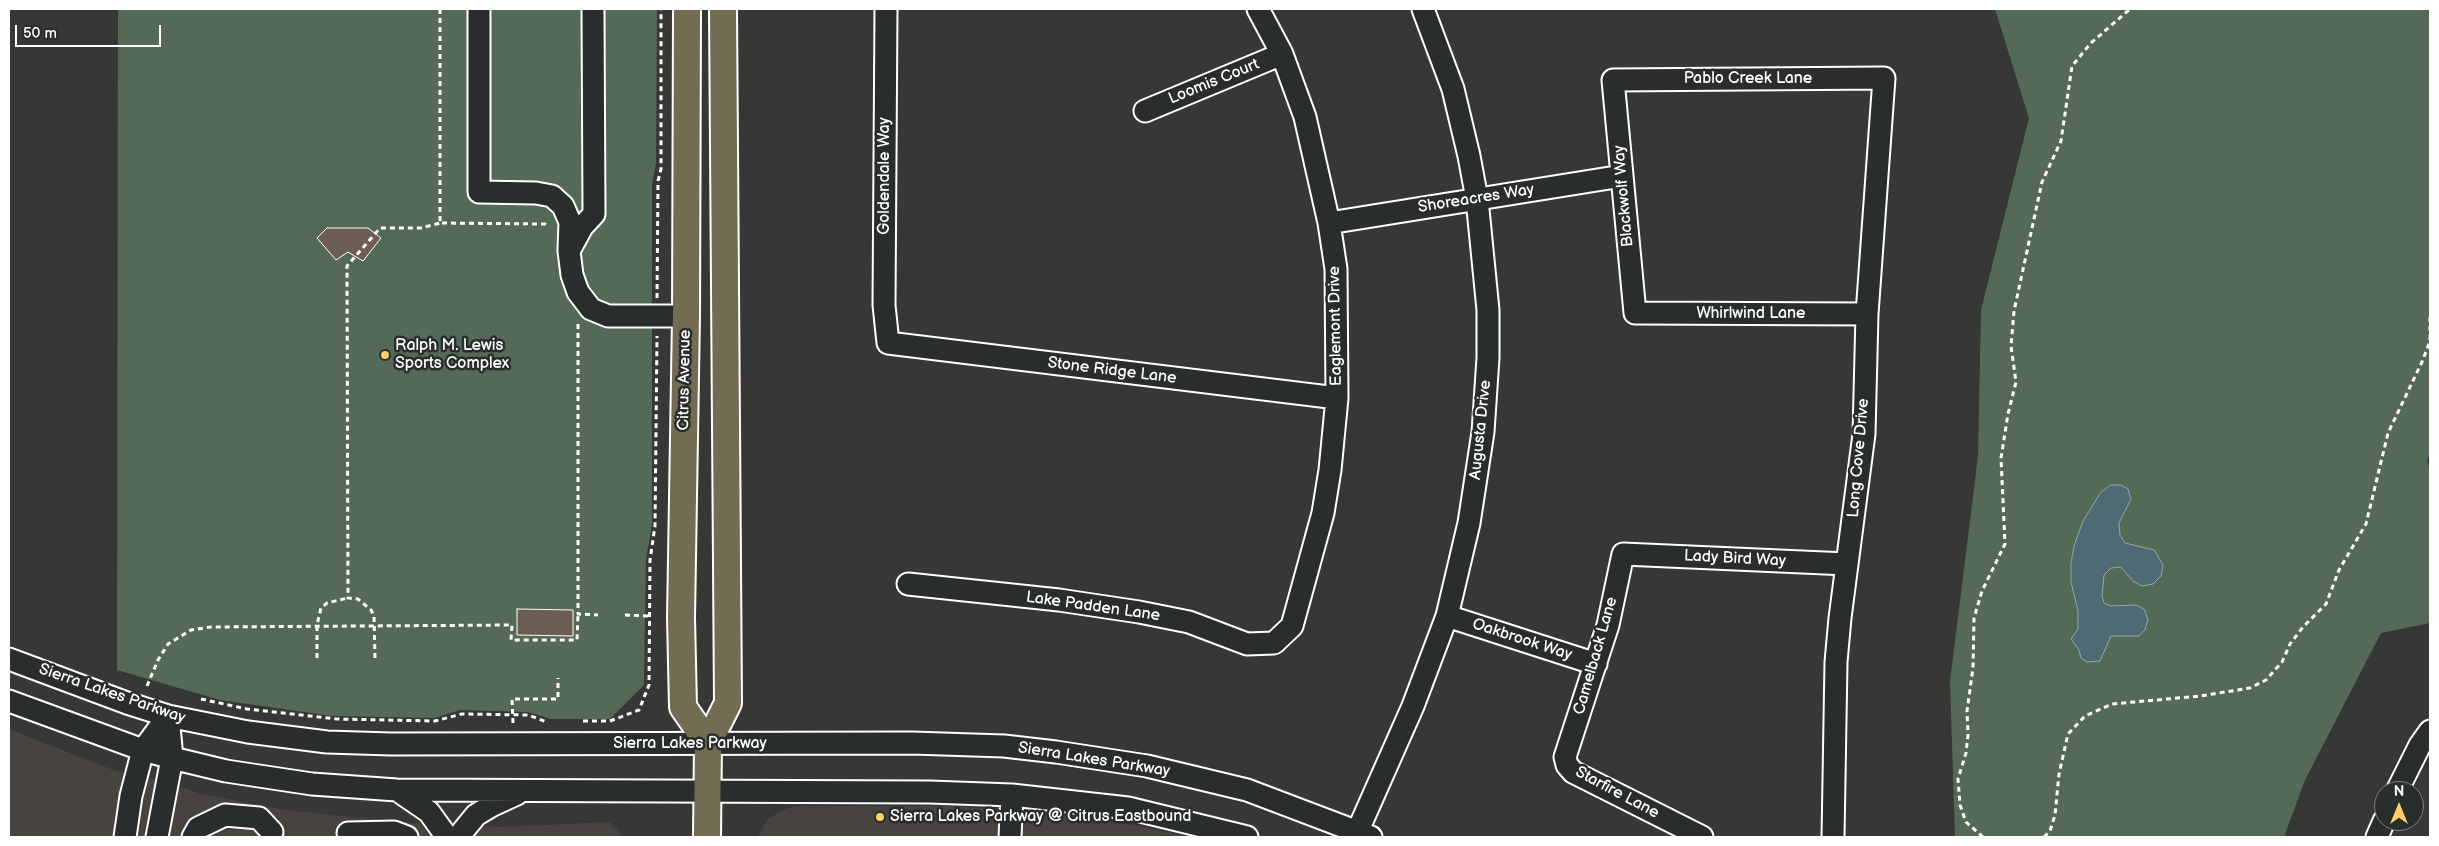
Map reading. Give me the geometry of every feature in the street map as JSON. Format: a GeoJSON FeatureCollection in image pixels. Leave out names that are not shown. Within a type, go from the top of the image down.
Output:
{"type":"FeatureCollection","features":[{"type":"Feature","properties":{"kind":"main road","name":"Citrus Avenue"},"geometry":{"type":"LineString","coordinates":[[687,9],[686,316],[681,618],[683,707],[708,744]]}},
{"type":"Feature","properties":{"kind":"main road"},"geometry":{"type":"LineString","coordinates":[[707,837],[708,744],[728,704],[723,9]]}},
{"type":"Feature","properties":{"kind":"street"},"geometry":{"type":"LineString","coordinates":[[479,9],[479,192],[536,193],[552,196],[563,206],[570,222],[569,251],[572,275],[578,292],[591,309],[608,316],[686,316]]}},
{"type":"Feature","properties":{"kind":"street"},"geometry":{"type":"LineString","coordinates":[[569,251],[582,227],[594,214],[593,9]]}},
{"type":"Feature","properties":{"kind":"street","name":"Goldendale Way"},"geometry":{"type":"LineString","coordinates":[[886,9],[884,305],[888,343]]}},
{"type":"Feature","properties":{"kind":"street","name":"Eaglemont Drive"},"geometry":{"type":"LineString","coordinates":[[1258,9],[1282,54],[1305,117],[1329,223],[1336,269],[1337,398],[1330,470],[1323,513],[1292,626],[1274,643]]}},
{"type":"Feature","properties":{"kind":"street","name":"Augusta Drive"},"geometry":{"type":"LineString","coordinates":[[1361,835],[1447,616],[1469,523],[1483,432],[1488,358],[1488,310],[1476,199],[1470,156],[1453,89],[1424,9]]}},
{"type":"Feature","properties":{"kind":"street","name":"Loomis Court"},"geometry":{"type":"LineString","coordinates":[[1145,111],[1282,54]]}},
{"type":"Feature","properties":{"kind":"street","name":"Pablo Creek Lane"},"geometry":{"type":"LineString","coordinates":[[1613,80],[1884,78]]}},
{"type":"Feature","properties":{"kind":"street","name":"Long Cove Drive"},"geometry":{"type":"LineString","coordinates":[[1833,837],[1836,662],[1863,443],[1867,314],[1884,78]]}},
{"type":"Feature","properties":{"kind":"street","name":"Blackwolf Way"},"geometry":{"type":"LineString","coordinates":[[1613,80],[1635,313]]}},
{"type":"Feature","properties":{"kind":"street","name":"Shoreacres Way"},"geometry":{"type":"LineString","coordinates":[[1329,223],[1622,176]]}},
{"type":"Feature","properties":{"kind":"street","name":"Whirlwind Lane"},"geometry":{"type":"LineString","coordinates":[[1635,313],[1867,314]]}},
{"type":"Feature","properties":{"kind":"street","name":"Stone Ridge Lane"},"geometry":{"type":"LineString","coordinates":[[888,343],[1337,398]]}},
{"type":"Feature","properties":{"kind":"street","name":"Lady Bird Way"},"geometry":{"type":"LineString","coordinates":[[1623,554],[1847,564]]}},
{"type":"Feature","properties":{"kind":"street","name":"Camelback Lane"},"geometry":{"type":"LineString","coordinates":[[1565,758],[1608,625],[1623,554]]}},
{"type":"Feature","properties":{"kind":"street","name":"Lake Padden Lane"},"geometry":{"type":"LineString","coordinates":[[908,584],[1059,600],[1139,612],[1190,622],[1246,644],[1274,643]]}},
{"type":"Feature","properties":{"kind":"street","name":"Oakbrook Way"},"geometry":{"type":"LineString","coordinates":[[1447,616],[1596,664]]}},
{"type":"Feature","properties":{"kind":"street","name":"Sierra Lakes Parkway"},"geometry":{"type":"LineString","coordinates":[[9,659],[127,703],[168,716],[248,732],[326,742],[513,744],[912,743],[1004,746],[1056,752],[1147,766],[1246,790],[1361,835]]}},
{"type":"Feature","properties":{"kind":"street"},"geometry":{"type":"LineString","coordinates":[[9,701],[143,750],[269,779],[354,788],[397,790],[525,792],[930,792],[1012,795],[1128,808],[1247,837]]}},
{"type":"Feature","properties":{"kind":"street"},"geometry":{"type":"LineString","coordinates":[[125,837],[131,796],[143,750],[168,716]]}},
{"type":"Feature","properties":{"kind":"street"},"geometry":{"type":"LineString","coordinates":[[156,837],[172,758],[168,716]]}},
{"type":"Feature","properties":{"kind":"street"},"geometry":{"type":"LineString","coordinates":[[2402,781],[2420,745],[2430,731]]}},
{"type":"Feature","properties":{"kind":"street","name":"Starfire Lane"},"geometry":{"type":"LineString","coordinates":[[1565,758],[1567,765],[1573,772],[1702,837]]}},
{"type":"Feature","properties":{"kind":"street"},"geometry":{"type":"LineString","coordinates":[[397,790],[429,812],[447,837]]}},
{"type":"Feature","properties":{"kind":"street"},"geometry":{"type":"LineString","coordinates":[[458,837],[476,815],[491,806],[525,792]]}},
{"type":"Feature","properties":{"kind":"street"},"geometry":{"type":"LineString","coordinates":[[1010,837],[1012,795]]}},
{"type":"Feature","properties":{"kind":"street"},"geometry":{"type":"LineString","coordinates":[[192,837],[198,828],[226,815],[260,818],[272,832]]}},
{"type":"Feature","properties":{"kind":"street"},"geometry":{"type":"LineString","coordinates":[[348,833],[394,832],[407,837]]}},
{"type":"Feature","properties":{"kind":"path"},"geometry":{"type":"LineString","coordinates":[[440,9],[440,223]]}},
{"type":"Feature","properties":{"kind":"path"},"geometry":{"type":"LineString","coordinates":[[573,721],[610,721],[640,710],[649,685],[650,560],[655,526],[658,181],[661,169],[661,9]]}},
{"type":"Feature","properties":{"kind":"path"},"geometry":{"type":"LineString","coordinates":[[1983,837],[1966,822],[1960,805],[1958,779],[1968,735],[1967,711],[1973,668],[1974,618],[1982,591],[2005,544],[2001,458],[2008,414],[2016,382],[2010,346],[2014,311],[2042,182],[2061,142],[2072,66],[2091,43],[2130,9]]}},
{"type":"Feature","properties":{"kind":"path"},"geometry":{"type":"LineString","coordinates":[[348,598],[347,266],[380,228],[421,228],[440,223],[545,224],[550,227],[552,233]]}},
{"type":"Feature","properties":{"kind":"path"},"geometry":{"type":"LineString","coordinates":[[2044,837],[2050,831],[2055,815],[2059,774],[2068,734],[2085,716],[2112,704],[2165,700],[2250,688],[2266,680],[2282,662],[2290,644],[2303,627],[2326,604],[2339,570],[2366,524],[2388,433],[2430,341],[2430,313]]}},
{"type":"Feature","properties":{"kind":"path"},"geometry":{"type":"LineString","coordinates":[[147,686],[158,660],[168,644],[191,630],[211,627],[512,625],[511,640],[577,640],[578,323]]}},
{"type":"Feature","properties":{"kind":"path"},"geometry":{"type":"LineString","coordinates":[[317,658],[317,625],[321,608],[326,603],[348,598],[366,604],[374,616],[375,658]]}},
{"type":"Feature","properties":{"kind":"path"},"geometry":{"type":"LineString","coordinates":[[578,614],[598,615]]}},
{"type":"Feature","properties":{"kind":"path"},"geometry":{"type":"LineString","coordinates":[[625,615],[650,616]]}},
{"type":"Feature","properties":{"kind":"path"},"geometry":{"type":"LineString","coordinates":[[513,744],[512,699],[558,699],[558,678]]}},
{"type":"Feature","properties":{"kind":"path"},"geometry":{"type":"LineString","coordinates":[[201,699],[247,709],[346,720],[436,721],[462,714],[528,715],[545,722],[554,722]]}},
{"type":"Feature","properties":{"kind":"shaded area"},"geometry":{"type":"Polygon","coordinates":[[[9,729],[111,769],[167,782],[201,794],[285,810],[413,823],[500,827],[609,822],[624,837],[9,837],[9,729]]]}},
{"type":"Feature","properties":{"kind":"shaded area"},"geometry":{"type":"Polygon","coordinates":[[[796,806],[952,806],[1053,813],[1134,825],[1189,837],[757,837],[767,820],[782,810],[796,806]]]}},
{"type":"Feature","properties":{"kind":"green space","name":"Ralph M. Lewis Sports Complex"},"geometry":{"type":"Polygon","coordinates":[[[118,9],[657,9],[656,164],[652,184],[652,525],[646,559],[644,685],[610,719],[551,719],[528,712],[460,710],[435,718],[332,716],[220,700],[117,670],[118,9]]]}},
{"type":"Feature","properties":{"kind":"green space"},"geometry":{"type":"Polygon","coordinates":[[[1995,9],[2430,9],[2430,451],[2427,462],[2430,468],[2430,623],[2381,633],[2305,780],[2284,837],[1955,837],[1950,681],[1978,456],[1981,310],[2029,118],[1995,9]]]}},
{"type":"Feature","properties":{"kind":"water"},"geometry":{"type":"Polygon","coordinates":[[[2111,485],[2121,485],[2128,489],[2131,499],[2119,523],[2120,535],[2125,543],[2154,550],[2163,565],[2161,576],[2153,584],[2142,586],[2133,581],[2121,567],[2111,568],[2104,575],[2102,596],[2104,603],[2111,606],[2136,605],[2144,609],[2148,619],[2145,630],[2139,636],[2111,636],[2100,661],[2087,662],[2081,658],[2079,650],[2071,639],[2078,629],[2078,611],[2071,582],[2071,563],[2074,546],[2083,521],[2101,492],[2111,485]]]}},
{"type":"Feature","properties":{"kind":"building"},"geometry":{"type":"Polygon","coordinates":[[[327,228],[368,228],[381,238],[363,261],[348,252],[336,260],[317,238],[327,228]]]}},
{"type":"Feature","properties":{"kind":"building"},"geometry":{"type":"Polygon","coordinates":[[[517,609],[573,610],[573,636],[517,635],[517,609]]]}},
{"type":"Feature","properties":{"kind":"place","name":"Ralph M. Lewis Sports Complex"},"geometry":{"type":"Point","coordinates":[385,355]}},
{"type":"Feature","properties":{"kind":"place","name":"Sierra Lakes Parkway @ Citrus Eastbound"},"geometry":{"type":"Point","coordinates":[880,817]}}]}
